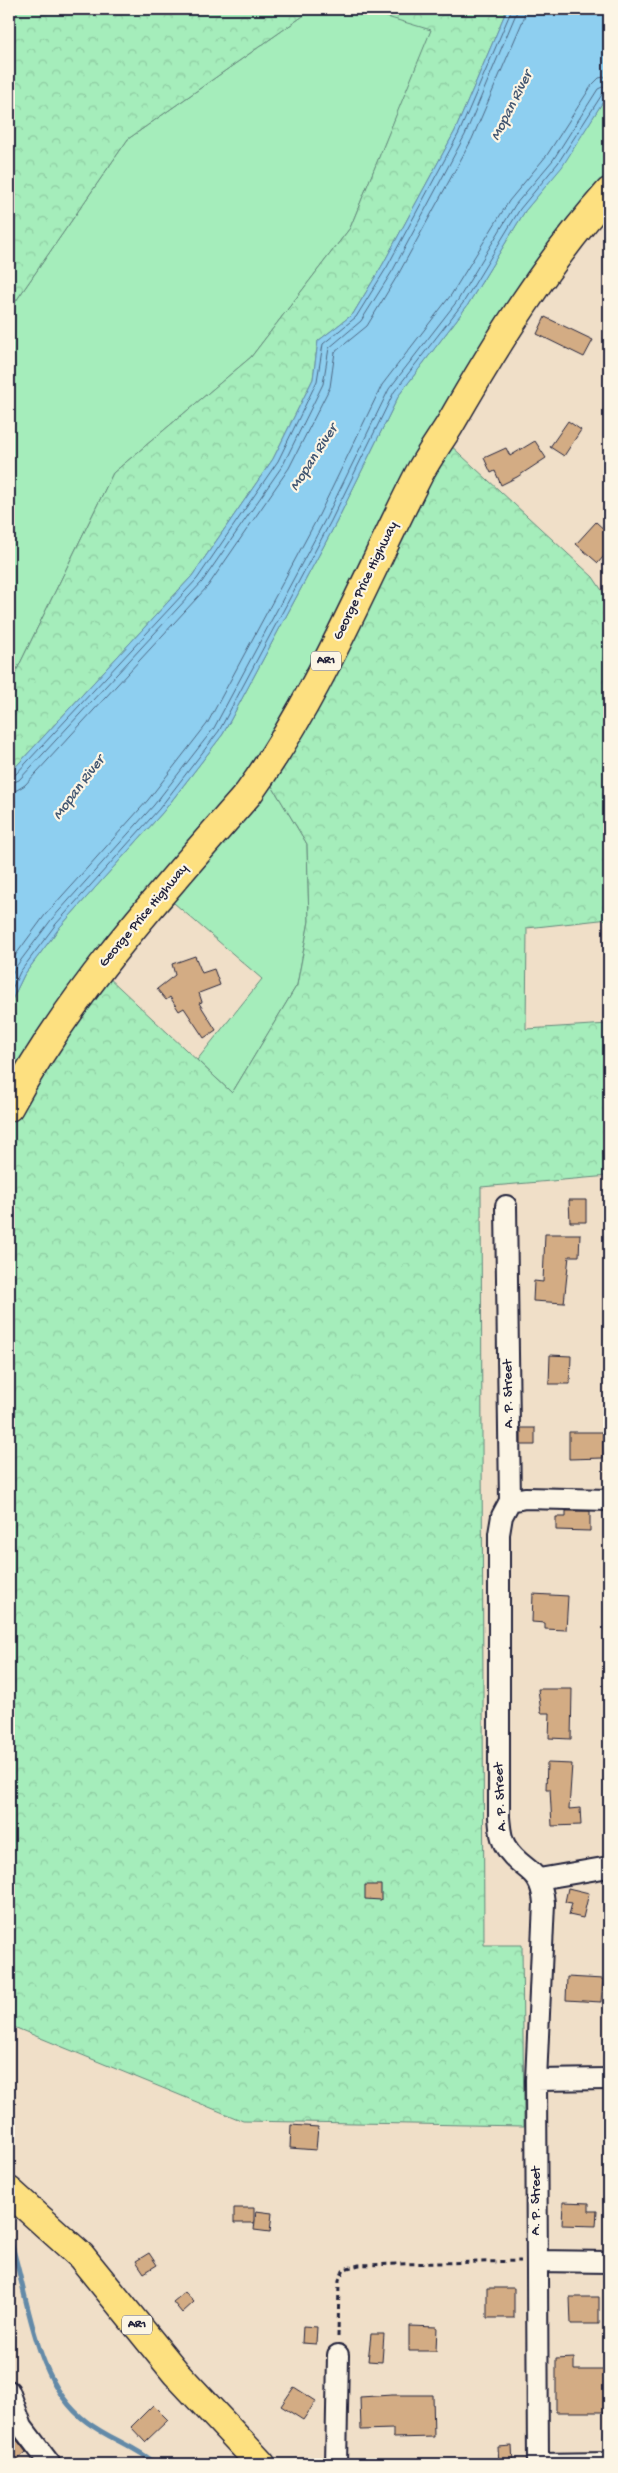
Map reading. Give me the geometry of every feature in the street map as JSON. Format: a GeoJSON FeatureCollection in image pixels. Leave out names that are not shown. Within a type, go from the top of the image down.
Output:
{"type":"FeatureCollection","features":[{"type":"Feature","properties":{"kind":"highway","name":"George Price Highway"},"geometry":{"type":"LineString","coordinates":[[9,1107],[42,1052],[93,978],[248,794],[268,766],[299,717],[420,472],[475,378],[516,313],[609,192]]}},
{"type":"Feature","properties":{"kind":"highway","name":"AR1"},"geometry":{"type":"LineString","coordinates":[[9,2191],[80,2256],[176,2373],[261,2464]]}},
{"type":"Feature","properties":{"kind":"street","name":"A. P. Street"},"geometry":{"type":"LineString","coordinates":[[506,1206],[510,1501],[502,1516],[499,1534],[499,1816],[501,1834],[506,1847],[539,1879],[544,1903],[536,2080],[538,2464]]}},
{"type":"Feature","properties":{"kind":"street"},"geometry":{"type":"LineString","coordinates":[[510,1501],[526,1498],[609,1500]]}},
{"type":"Feature","properties":{"kind":"street"},"geometry":{"type":"LineString","coordinates":[[539,1879],[609,1867]]}},
{"type":"Feature","properties":{"kind":"street"},"geometry":{"type":"LineString","coordinates":[[536,2080],[609,2079]]}},
{"type":"Feature","properties":{"kind":"street"},"geometry":{"type":"LineString","coordinates":[[536,2261],[609,2262]]}},
{"type":"Feature","properties":{"kind":"street"},"geometry":{"type":"LineString","coordinates":[[336,2464],[338,2355]]}},
{"type":"Feature","properties":{"kind":"street"},"geometry":{"type":"LineString","coordinates":[[9,2394],[22,2427],[50,2464]]}},
{"type":"Feature","properties":{"kind":"street"},"geometry":{"type":"LineString","coordinates":[[538,2464],[609,2464]]}},
{"type":"Feature","properties":{"kind":"path"},"geometry":{"type":"LineString","coordinates":[[338,2355],[339,2280],[344,2269],[359,2265],[536,2261]]}},
{"type":"Feature","properties":{"kind":"green space"},"geometry":{"type":"Polygon","coordinates":[[[9,9],[313,9],[128,139],[9,311],[9,9]]]}},
{"type":"Feature","properties":{"kind":"green space"},"geometry":{"type":"Polygon","coordinates":[[[313,9],[360,9],[432,29],[350,228],[251,357],[113,473],[9,686],[9,311],[128,139],[313,9]]]}},
{"type":"Feature","properties":{"kind":"green space"},"geometry":{"type":"Polygon","coordinates":[[[360,9],[507,9],[455,131],[383,264],[353,314],[318,341],[313,379],[273,459],[192,576],[9,774],[9,686],[113,473],[251,357],[350,228],[431,30],[360,9]]]}},
{"type":"Feature","properties":{"kind":"green space"},"geometry":{"type":"Polygon","coordinates":[[[609,92],[609,202],[592,221],[448,443],[269,781],[307,844],[309,921],[297,985],[232,1093],[197,1060],[262,979],[174,903],[106,975],[15,1107],[9,1121],[9,1006],[24,975],[60,927],[163,812],[223,734],[336,523],[399,395],[467,306],[525,211],[562,166],[609,92]]]}},
{"type":"Feature","properties":{"kind":"green space"},"geometry":{"type":"Polygon","coordinates":[[[448,443],[593,577],[609,601],[609,919],[527,928],[526,1029],[609,1024],[609,1176],[481,1187],[484,1945],[522,1945],[524,2126],[243,2121],[9,2025],[9,1121],[15,1107],[106,975],[232,1093],[297,985],[309,921],[307,844],[269,781],[448,443]]]}},
{"type":"Feature","properties":{"kind":"water","name":"Mopan River"},"geometry":{"type":"Polygon","coordinates":[[[507,9],[609,9],[609,92],[562,167],[525,211],[467,306],[399,395],[336,523],[223,734],[163,812],[60,927],[24,975],[9,1006],[9,774],[192,576],[273,459],[313,379],[318,341],[353,314],[383,264],[455,131],[507,9]]]}},
{"type":"Feature","properties":{"kind":"building"},"geometry":{"type":"Polygon","coordinates":[[[545,317],[593,340],[584,357],[537,334],[545,317]]]}},
{"type":"Feature","properties":{"kind":"building"},"geometry":{"type":"Polygon","coordinates":[[[568,421],[581,430],[564,456],[550,447],[568,421]]]}},
{"type":"Feature","properties":{"kind":"building"},"geometry":{"type":"Polygon","coordinates":[[[535,441],[546,458],[501,485],[495,471],[491,473],[484,458],[506,448],[510,456],[535,441]]]}},
{"type":"Feature","properties":{"kind":"building"},"geometry":{"type":"Polygon","coordinates":[[[596,522],[609,534],[609,550],[598,563],[576,544],[596,522]]]}},
{"type":"Feature","properties":{"kind":"building"},"geometry":{"type":"Polygon","coordinates":[[[195,956],[202,973],[214,969],[220,985],[199,993],[202,1002],[199,1003],[216,1030],[204,1038],[184,1008],[179,1011],[170,997],[166,1000],[157,989],[175,975],[172,964],[195,956]]]}},
{"type":"Feature","properties":{"kind":"building"},"geometry":{"type":"Polygon","coordinates":[[[569,1200],[586,1200],[586,1222],[570,1222],[569,1200]]]}},
{"type":"Feature","properties":{"kind":"building"},"geometry":{"type":"Polygon","coordinates":[[[545,1234],[580,1234],[579,1256],[569,1256],[564,1303],[533,1301],[534,1281],[543,1282],[545,1234]]]}},
{"type":"Feature","properties":{"kind":"building"},"geometry":{"type":"Polygon","coordinates":[[[550,1355],[571,1356],[570,1384],[549,1384],[550,1355]]]}},
{"type":"Feature","properties":{"kind":"building"},"geometry":{"type":"Polygon","coordinates":[[[521,1428],[535,1428],[535,1445],[521,1445],[521,1428]]]}},
{"type":"Feature","properties":{"kind":"building"},"geometry":{"type":"Polygon","coordinates":[[[569,1432],[603,1432],[603,1458],[569,1459],[569,1432]]]}},
{"type":"Feature","properties":{"kind":"building"},"geometry":{"type":"Polygon","coordinates":[[[566,1511],[590,1511],[590,1531],[556,1530],[556,1517],[566,1517],[566,1511]]]}},
{"type":"Feature","properties":{"kind":"building"},"geometry":{"type":"Polygon","coordinates":[[[533,1594],[568,1596],[566,1630],[545,1629],[545,1623],[532,1622],[533,1594]]]}},
{"type":"Feature","properties":{"kind":"building"},"geometry":{"type":"Polygon","coordinates":[[[538,1689],[572,1689],[571,1739],[549,1738],[550,1713],[541,1713],[538,1689]]]}},
{"type":"Feature","properties":{"kind":"building"},"geometry":{"type":"Polygon","coordinates":[[[547,1763],[572,1764],[569,1809],[580,1808],[581,1825],[552,1826],[550,1789],[546,1789],[547,1763]]]}},
{"type":"Feature","properties":{"kind":"building"},"geometry":{"type":"Polygon","coordinates":[[[365,1885],[381,1885],[381,1900],[365,1899],[365,1885]]]}},
{"type":"Feature","properties":{"kind":"building"},"geometry":{"type":"Polygon","coordinates":[[[568,1888],[589,1893],[583,1918],[569,1915],[572,1903],[565,1902],[568,1888]]]}},
{"type":"Feature","properties":{"kind":"building"},"geometry":{"type":"Polygon","coordinates":[[[567,1977],[603,1979],[601,2002],[566,2000],[567,1977]]]}},
{"type":"Feature","properties":{"kind":"building"},"geometry":{"type":"Polygon","coordinates":[[[291,2125],[318,2127],[316,2150],[290,2148],[291,2125]]]}},
{"type":"Feature","properties":{"kind":"building"},"geometry":{"type":"Polygon","coordinates":[[[563,2202],[589,2203],[589,2211],[597,2211],[596,2226],[562,2225],[563,2202]]]}},
{"type":"Feature","properties":{"kind":"building"},"geometry":{"type":"Polygon","coordinates":[[[234,2208],[254,2208],[254,2223],[234,2223],[234,2208]]]}},
{"type":"Feature","properties":{"kind":"building"},"geometry":{"type":"Polygon","coordinates":[[[256,2211],[272,2213],[270,2232],[254,2230],[256,2211]]]}},
{"type":"Feature","properties":{"kind":"building"},"geometry":{"type":"Polygon","coordinates":[[[149,2253],[157,2265],[144,2273],[136,2261],[149,2253]]]}},
{"type":"Feature","properties":{"kind":"building"},"geometry":{"type":"Polygon","coordinates":[[[487,2288],[514,2288],[514,2318],[487,2318],[487,2288]]]}},
{"type":"Feature","properties":{"kind":"building"},"geometry":{"type":"Polygon","coordinates":[[[185,2292],[194,2302],[182,2313],[173,2302],[185,2292]]]}},
{"type":"Feature","properties":{"kind":"building"},"geometry":{"type":"Polygon","coordinates":[[[570,2297],[599,2297],[599,2324],[571,2324],[570,2297]]]}},
{"type":"Feature","properties":{"kind":"building"},"geometry":{"type":"Polygon","coordinates":[[[303,2326],[317,2327],[316,2344],[302,2343],[303,2326]]]}},
{"type":"Feature","properties":{"kind":"building"},"geometry":{"type":"Polygon","coordinates":[[[409,2326],[437,2327],[436,2351],[409,2351],[409,2326]]]}},
{"type":"Feature","properties":{"kind":"building"},"geometry":{"type":"Polygon","coordinates":[[[371,2334],[384,2334],[382,2362],[368,2361],[371,2334]]]}},
{"type":"Feature","properties":{"kind":"building"},"geometry":{"type":"Polygon","coordinates":[[[574,2358],[574,2370],[605,2370],[605,2412],[556,2412],[556,2359],[574,2358]]]}},
{"type":"Feature","properties":{"kind":"building"},"geometry":{"type":"Polygon","coordinates":[[[294,2387],[316,2401],[303,2420],[281,2406],[294,2387]]]}},
{"type":"Feature","properties":{"kind":"building"},"geometry":{"type":"Polygon","coordinates":[[[433,2395],[434,2437],[393,2438],[393,2429],[361,2430],[360,2397],[433,2395]]]}},
{"type":"Feature","properties":{"kind":"building"},"geometry":{"type":"Polygon","coordinates":[[[153,2405],[168,2420],[145,2442],[131,2427],[153,2405]]]}},
{"type":"Feature","properties":{"kind":"building"},"geometry":{"type":"Polygon","coordinates":[[[9,2430],[26,2452],[16,2461],[9,2454],[9,2430]]]}},
{"type":"Feature","properties":{"kind":"building"},"geometry":{"type":"Polygon","coordinates":[[[512,2446],[513,2464],[499,2464],[498,2447],[512,2446]]]}},
{"type":"Feature","properties":{"kind":"waterway"},"geometry":{"type":"LineString","coordinates":[[9,2236],[35,2336],[55,2384],[69,2405],[87,2422],[156,2464]]}}]}
